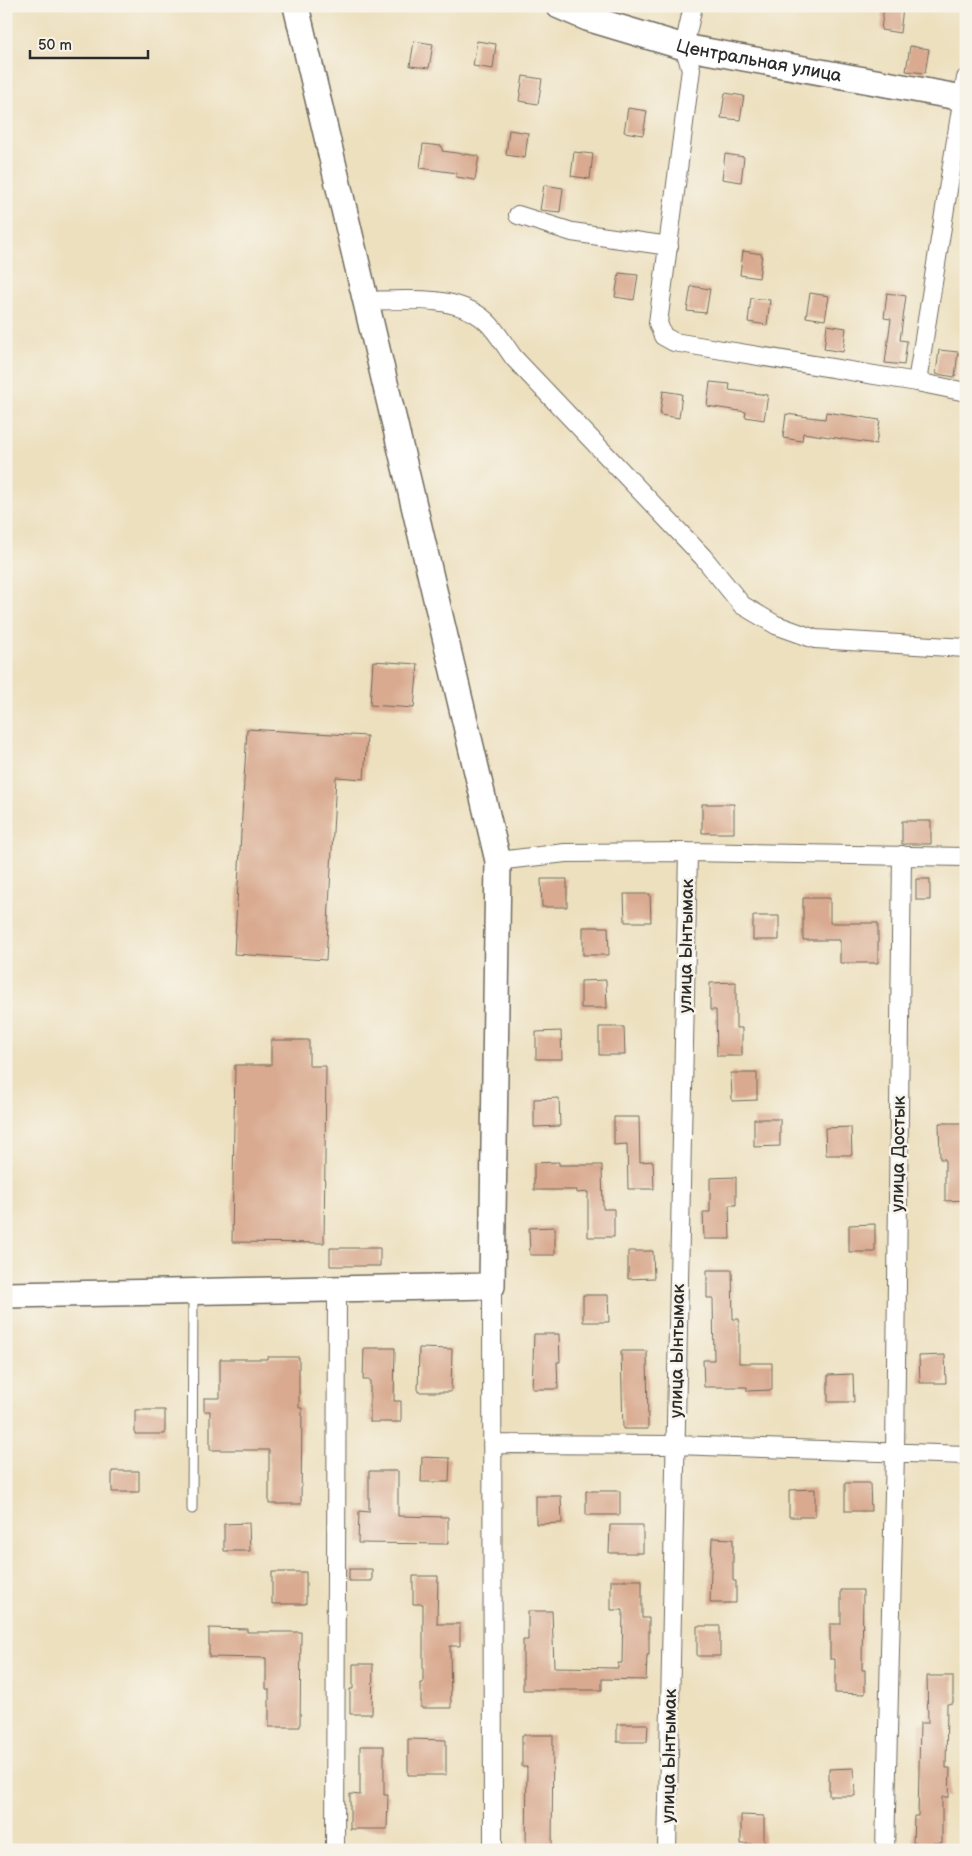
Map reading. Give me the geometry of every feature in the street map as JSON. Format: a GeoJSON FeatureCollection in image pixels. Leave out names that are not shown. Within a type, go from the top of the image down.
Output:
{"type":"FeatureCollection","features":[{"type":"Feature","properties":{"kind":"street"},"geometry":{"type":"LineString","coordinates":[[296,6],[498,861],[492,1286],[493,1850]]}},
{"type":"Feature","properties":{"kind":"street","name":"Центральная улица"},"geometry":{"type":"LineString","coordinates":[[559,6],[587,18],[684,48],[964,88]]}},
{"type":"Feature","properties":{"kind":"street"},"geometry":{"type":"LineString","coordinates":[[693,6],[684,48],[690,69],[658,323],[663,336],[674,342],[917,382],[966,392]]}},
{"type":"Feature","properties":{"kind":"street"},"geometry":{"type":"LineString","coordinates":[[917,382],[964,88]]}},
{"type":"Feature","properties":{"kind":"street"},"geometry":{"type":"LineString","coordinates":[[518,215],[572,232],[669,246]]}},
{"type":"Feature","properties":{"kind":"street"},"geometry":{"type":"LineString","coordinates":[[366,301],[428,300],[467,309],[487,322],[514,358],[703,557],[742,605],[776,625],[815,639],[966,648]]}},
{"type":"Feature","properties":{"kind":"street"},"geometry":{"type":"LineString","coordinates":[[498,861],[565,853],[688,852],[966,857]]}},
{"type":"Feature","properties":{"kind":"street","name":"улица Ынтымак"},"geometry":{"type":"LineString","coordinates":[[667,1850],[688,852]]}},
{"type":"Feature","properties":{"kind":"street","name":"улица Достык"},"geometry":{"type":"LineString","coordinates":[[885,1850],[894,1453],[902,855]]}},
{"type":"Feature","properties":{"kind":"street"},"geometry":{"type":"LineString","coordinates":[[6,1296],[492,1286]]}},
{"type":"Feature","properties":{"kind":"street"},"geometry":{"type":"LineString","coordinates":[[335,1850],[337,1290]]}},
{"type":"Feature","properties":{"kind":"street"},"geometry":{"type":"LineString","coordinates":[[492,1444],[675,1446],[966,1455]]}},
{"type":"Feature","properties":{"kind":"lane"},"geometry":{"type":"LineString","coordinates":[[192,1509],[193,1291]]}},
{"type":"Feature","properties":{"kind":"building"},"geometry":{"type":"Polygon","coordinates":[[[884,6],[903,8],[900,33],[881,30],[884,6]]]}},
{"type":"Feature","properties":{"kind":"building"},"geometry":{"type":"Polygon","coordinates":[[[414,41],[433,44],[429,68],[410,66],[414,41]]]}},
{"type":"Feature","properties":{"kind":"building"},"geometry":{"type":"Polygon","coordinates":[[[477,41],[496,44],[493,69],[473,66],[477,41]]]}},
{"type":"Feature","properties":{"kind":"building"},"geometry":{"type":"Polygon","coordinates":[[[910,46],[929,49],[925,73],[906,71],[910,46]]]}},
{"type":"Feature","properties":{"kind":"building"},"geometry":{"type":"Polygon","coordinates":[[[523,76],[542,79],[538,104],[519,101],[523,76]]]}},
{"type":"Feature","properties":{"kind":"building"},"geometry":{"type":"Polygon","coordinates":[[[725,93],[744,96],[740,120],[721,118],[725,93]]]}},
{"type":"Feature","properties":{"kind":"building"},"geometry":{"type":"Polygon","coordinates":[[[628,108],[647,111],[643,135],[624,132],[628,108]]]}},
{"type":"Feature","properties":{"kind":"building"},"geometry":{"type":"Polygon","coordinates":[[[509,130],[528,133],[525,158],[506,155],[509,130]]]}},
{"type":"Feature","properties":{"kind":"building"},"geometry":{"type":"Polygon","coordinates":[[[423,144],[442,146],[442,151],[479,156],[475,180],[456,177],[457,173],[420,168],[423,144]]]}},
{"type":"Feature","properties":{"kind":"building"},"geometry":{"type":"Polygon","coordinates":[[[574,152],[593,154],[590,179],[571,176],[574,152]]]}},
{"type":"Feature","properties":{"kind":"building"},"geometry":{"type":"Polygon","coordinates":[[[725,154],[744,157],[741,182],[722,179],[725,154]]]}},
{"type":"Feature","properties":{"kind":"building"},"geometry":{"type":"Polygon","coordinates":[[[544,185],[563,188],[560,212],[540,210],[544,185]]]}},
{"type":"Feature","properties":{"kind":"building"},"geometry":{"type":"Polygon","coordinates":[[[743,251],[762,254],[759,278],[740,275],[743,251]]]}},
{"type":"Feature","properties":{"kind":"building"},"geometry":{"type":"Polygon","coordinates":[[[619,273],[638,275],[634,300],[615,297],[619,273]]]}},
{"type":"Feature","properties":{"kind":"building"},"geometry":{"type":"Polygon","coordinates":[[[691,286],[710,289],[706,313],[687,311],[691,286]]]}},
{"type":"Feature","properties":{"kind":"building"},"geometry":{"type":"Polygon","coordinates":[[[810,293],[829,296],[825,320],[806,317],[810,293]]]}},
{"type":"Feature","properties":{"kind":"building"},"geometry":{"type":"Polygon","coordinates":[[[887,293],[906,296],[900,340],[907,341],[904,365],[885,363],[891,319],[884,318],[887,293]]]}},
{"type":"Feature","properties":{"kind":"building"},"geometry":{"type":"Polygon","coordinates":[[[751,298],[770,300],[767,325],[748,322],[751,298]]]}},
{"type":"Feature","properties":{"kind":"building"},"geometry":{"type":"Polygon","coordinates":[[[827,325],[846,328],[843,352],[824,349],[827,325]]]}},
{"type":"Feature","properties":{"kind":"building"},"geometry":{"type":"Polygon","coordinates":[[[939,350],[958,352],[955,377],[936,374],[939,350]]]}},
{"type":"Feature","properties":{"kind":"building"},"geometry":{"type":"Polygon","coordinates":[[[710,382],[730,384],[729,390],[768,395],[764,420],[745,417],[746,412],[707,406],[710,382]]]}},
{"type":"Feature","properties":{"kind":"building"},"geometry":{"type":"Polygon","coordinates":[[[663,391],[682,394],[679,418],[660,415],[663,391]]]}},
{"type":"Feature","properties":{"kind":"building"},"geometry":{"type":"Polygon","coordinates":[[[826,412],[880,420],[876,444],[803,433],[802,441],[783,438],[786,414],[825,419],[826,412]]]}},
{"type":"Feature","properties":{"kind":"building"},"geometry":{"type":"Polygon","coordinates":[[[373,661],[418,664],[414,708],[370,705],[373,661]]]}},
{"type":"Feature","properties":{"kind":"building"},"geometry":{"type":"Polygon","coordinates":[[[247,729],[367,736],[364,779],[336,777],[326,960],[234,954],[247,729]]]}},
{"type":"Feature","properties":{"kind":"building"},"geometry":{"type":"Polygon","coordinates":[[[702,804],[734,804],[734,833],[702,833],[702,804]]]}},
{"type":"Feature","properties":{"kind":"building"},"geometry":{"type":"Polygon","coordinates":[[[902,821],[931,821],[931,844],[902,844],[902,821]]]}},
{"type":"Feature","properties":{"kind":"building"},"geometry":{"type":"Polygon","coordinates":[[[541,879],[567,879],[567,907],[542,907],[541,879]]]}},
{"type":"Feature","properties":{"kind":"building"},"geometry":{"type":"Polygon","coordinates":[[[916,879],[930,879],[930,900],[916,900],[916,879]]]}},
{"type":"Feature","properties":{"kind":"building"},"geometry":{"type":"Polygon","coordinates":[[[624,894],[650,894],[651,922],[625,922],[624,894]]]}},
{"type":"Feature","properties":{"kind":"building"},"geometry":{"type":"Polygon","coordinates":[[[803,898],[830,898],[830,923],[878,923],[878,963],[840,963],[840,940],[803,940],[803,898]]]}},
{"type":"Feature","properties":{"kind":"building"},"geometry":{"type":"Polygon","coordinates":[[[753,916],[779,916],[779,940],[753,940],[753,916]]]}},
{"type":"Feature","properties":{"kind":"building"},"geometry":{"type":"Polygon","coordinates":[[[583,927],[608,927],[609,955],[583,955],[583,927]]]}},
{"type":"Feature","properties":{"kind":"building"},"geometry":{"type":"Polygon","coordinates":[[[606,980],[607,1008],[581,1008],[581,981],[606,980]]]}},
{"type":"Feature","properties":{"kind":"building"},"geometry":{"type":"Polygon","coordinates":[[[736,982],[736,1028],[742,1028],[742,1056],[717,1056],[716,1010],[710,1010],[710,983],[736,982]]]}},
{"type":"Feature","properties":{"kind":"building"},"geometry":{"type":"Polygon","coordinates":[[[599,1027],[624,1027],[625,1055],[599,1055],[599,1027]]]}},
{"type":"Feature","properties":{"kind":"building"},"geometry":{"type":"Polygon","coordinates":[[[561,1031],[562,1059],[536,1059],[536,1032],[561,1031]]]}},
{"type":"Feature","properties":{"kind":"building"},"geometry":{"type":"Polygon","coordinates":[[[271,1040],[309,1040],[309,1066],[326,1066],[324,1243],[232,1242],[235,1065],[271,1065],[271,1040]]]}},
{"type":"Feature","properties":{"kind":"building"},"geometry":{"type":"Polygon","coordinates":[[[731,1073],[757,1073],[757,1100],[732,1101],[731,1073]]]}},
{"type":"Feature","properties":{"kind":"building"},"geometry":{"type":"Polygon","coordinates":[[[559,1098],[560,1126],[534,1127],[534,1099],[559,1098]]]}},
{"type":"Feature","properties":{"kind":"building"},"geometry":{"type":"Polygon","coordinates":[[[614,1117],[639,1117],[640,1162],[653,1161],[654,1189],[628,1189],[627,1144],[614,1145],[614,1117]]]}},
{"type":"Feature","properties":{"kind":"building"},"geometry":{"type":"Polygon","coordinates":[[[754,1119],[780,1119],[780,1146],[754,1147],[754,1119]]]}},
{"type":"Feature","properties":{"kind":"building"},"geometry":{"type":"Polygon","coordinates":[[[939,1123],[966,1123],[966,1200],[945,1201],[945,1159],[940,1159],[939,1123]]]}},
{"type":"Feature","properties":{"kind":"building"},"geometry":{"type":"Polygon","coordinates":[[[851,1127],[852,1155],[826,1155],[825,1128],[851,1127]]]}},
{"type":"Feature","properties":{"kind":"building"},"geometry":{"type":"Polygon","coordinates":[[[559,1162],[559,1165],[602,1165],[603,1209],[614,1209],[614,1237],[588,1237],[588,1192],[577,1193],[577,1190],[534,1190],[534,1163],[559,1162]]]}},
{"type":"Feature","properties":{"kind":"building"},"geometry":{"type":"Polygon","coordinates":[[[736,1177],[736,1205],[729,1205],[730,1239],[704,1239],[703,1212],[710,1212],[710,1178],[736,1177]]]}},
{"type":"Feature","properties":{"kind":"building"},"geometry":{"type":"Polygon","coordinates":[[[875,1224],[875,1252],[849,1252],[849,1225],[875,1224]]]}},
{"type":"Feature","properties":{"kind":"building"},"geometry":{"type":"Polygon","coordinates":[[[555,1227],[555,1255],[530,1255],[529,1228],[555,1227]]]}},
{"type":"Feature","properties":{"kind":"building"},"geometry":{"type":"Polygon","coordinates":[[[330,1248],[380,1248],[380,1266],[330,1266],[330,1248]]]}},
{"type":"Feature","properties":{"kind":"building"},"geometry":{"type":"Polygon","coordinates":[[[628,1251],[653,1251],[654,1278],[628,1279],[628,1251]]]}},
{"type":"Feature","properties":{"kind":"building"},"geometry":{"type":"Polygon","coordinates":[[[707,1270],[732,1270],[733,1319],[739,1319],[739,1363],[772,1363],[772,1390],[747,1391],[747,1387],[704,1387],[703,1360],[714,1360],[713,1298],[707,1298],[707,1270]]]}},
{"type":"Feature","properties":{"kind":"building"},"geometry":{"type":"Polygon","coordinates":[[[583,1295],[608,1295],[609,1322],[583,1322],[583,1295]]]}},
{"type":"Feature","properties":{"kind":"building"},"geometry":{"type":"Polygon","coordinates":[[[534,1334],[559,1334],[560,1362],[557,1362],[558,1389],[532,1389],[534,1334]]]}},
{"type":"Feature","properties":{"kind":"building"},"geometry":{"type":"Polygon","coordinates":[[[364,1348],[395,1348],[394,1401],[401,1401],[401,1422],[370,1422],[370,1380],[363,1380],[364,1348]]]}},
{"type":"Feature","properties":{"kind":"building"},"geometry":{"type":"Polygon","coordinates":[[[419,1348],[452,1349],[451,1392],[418,1392],[419,1348]]]}},
{"type":"Feature","properties":{"kind":"building"},"geometry":{"type":"Polygon","coordinates":[[[621,1351],[647,1351],[648,1429],[623,1429],[621,1351]]]}},
{"type":"Feature","properties":{"kind":"building"},"geometry":{"type":"Polygon","coordinates":[[[945,1355],[946,1383],[920,1383],[919,1356],[945,1355]]]}},
{"type":"Feature","properties":{"kind":"building"},"geometry":{"type":"Polygon","coordinates":[[[267,1357],[299,1357],[299,1408],[302,1408],[301,1504],[269,1504],[269,1450],[210,1450],[210,1411],[204,1411],[204,1398],[220,1398],[220,1359],[267,1359],[267,1357]]]}},
{"type":"Feature","properties":{"kind":"building"},"geometry":{"type":"Polygon","coordinates":[[[853,1374],[854,1402],[828,1402],[828,1375],[853,1374]]]}},
{"type":"Feature","properties":{"kind":"building"},"geometry":{"type":"Polygon","coordinates":[[[135,1410],[165,1410],[165,1434],[135,1434],[135,1410]]]}},
{"type":"Feature","properties":{"kind":"building"},"geometry":{"type":"Polygon","coordinates":[[[422,1457],[450,1458],[449,1482],[421,1482],[422,1457]]]}},
{"type":"Feature","properties":{"kind":"building"},"geometry":{"type":"Polygon","coordinates":[[[112,1471],[139,1471],[139,1492],[112,1492],[112,1471]]]}},
{"type":"Feature","properties":{"kind":"building"},"geometry":{"type":"Polygon","coordinates":[[[369,1471],[398,1471],[398,1516],[448,1517],[448,1544],[358,1543],[359,1511],[369,1512],[369,1471]]]}},
{"type":"Feature","properties":{"kind":"building"},"geometry":{"type":"Polygon","coordinates":[[[845,1483],[870,1483],[871,1511],[845,1511],[845,1483]]]}},
{"type":"Feature","properties":{"kind":"building"},"geometry":{"type":"Polygon","coordinates":[[[815,1489],[815,1517],[789,1517],[789,1490],[815,1489]]]}},
{"type":"Feature","properties":{"kind":"building"},"geometry":{"type":"Polygon","coordinates":[[[586,1491],[620,1491],[620,1515],[586,1515],[586,1491]]]}},
{"type":"Feature","properties":{"kind":"building"},"geometry":{"type":"Polygon","coordinates":[[[536,1496],[561,1496],[562,1523],[536,1524],[536,1496]]]}},
{"type":"Feature","properties":{"kind":"building"},"geometry":{"type":"Polygon","coordinates":[[[249,1523],[250,1551],[224,1551],[224,1524],[249,1523]]]}},
{"type":"Feature","properties":{"kind":"building"},"geometry":{"type":"Polygon","coordinates":[[[610,1525],[643,1525],[643,1553],[609,1553],[610,1525]]]}},
{"type":"Feature","properties":{"kind":"building"},"geometry":{"type":"Polygon","coordinates":[[[712,1538],[733,1539],[733,1581],[736,1581],[736,1603],[710,1603],[712,1538]]]}},
{"type":"Feature","properties":{"kind":"building"},"geometry":{"type":"Polygon","coordinates":[[[349,1569],[372,1569],[372,1581],[349,1581],[349,1569]]]}},
{"type":"Feature","properties":{"kind":"building"},"geometry":{"type":"Polygon","coordinates":[[[272,1572],[306,1572],[306,1604],[272,1604],[272,1572]]]}},
{"type":"Feature","properties":{"kind":"building"},"geometry":{"type":"Polygon","coordinates":[[[413,1576],[438,1576],[437,1624],[460,1624],[460,1646],[450,1646],[451,1708],[421,1708],[421,1683],[423,1683],[423,1604],[413,1604],[413,1576]]]}},
{"type":"Feature","properties":{"kind":"building"},"geometry":{"type":"Polygon","coordinates":[[[611,1580],[642,1580],[642,1618],[649,1618],[649,1655],[647,1655],[646,1680],[602,1679],[602,1690],[523,1690],[523,1640],[528,1640],[528,1611],[552,1611],[554,1667],[618,1668],[618,1663],[622,1663],[623,1610],[611,1610],[611,1580]]]}},
{"type":"Feature","properties":{"kind":"building"},"geometry":{"type":"Polygon","coordinates":[[[841,1590],[863,1590],[862,1670],[865,1670],[865,1694],[835,1693],[835,1659],[830,1659],[830,1624],[841,1624],[841,1590]]]}},
{"type":"Feature","properties":{"kind":"building"},"geometry":{"type":"Polygon","coordinates":[[[697,1626],[720,1626],[720,1656],[697,1656],[697,1626]]]}},
{"type":"Feature","properties":{"kind":"building"},"geometry":{"type":"Polygon","coordinates":[[[209,1628],[247,1629],[247,1632],[301,1632],[300,1727],[269,1727],[269,1689],[266,1689],[266,1658],[209,1657],[209,1628]]]}},
{"type":"Feature","properties":{"kind":"building"},"geometry":{"type":"Polygon","coordinates":[[[353,1664],[373,1664],[372,1714],[350,1714],[353,1664]]]}},
{"type":"Feature","properties":{"kind":"building"},"geometry":{"type":"Polygon","coordinates":[[[927,1676],[953,1676],[953,1703],[947,1704],[946,1768],[950,1768],[949,1797],[942,1797],[942,1843],[913,1843],[914,1816],[918,1816],[920,1723],[928,1723],[927,1676]]]}},
{"type":"Feature","properties":{"kind":"building"},"geometry":{"type":"Polygon","coordinates":[[[617,1724],[648,1724],[647,1742],[617,1742],[617,1724]]]}},
{"type":"Feature","properties":{"kind":"building"},"geometry":{"type":"Polygon","coordinates":[[[522,1735],[553,1735],[552,1850],[526,1850],[527,1767],[522,1767],[522,1735]]]}},
{"type":"Feature","properties":{"kind":"building"},"geometry":{"type":"Polygon","coordinates":[[[408,1739],[446,1740],[446,1775],[408,1775],[408,1739]]]}},
{"type":"Feature","properties":{"kind":"building"},"geometry":{"type":"Polygon","coordinates":[[[360,1746],[384,1746],[384,1795],[388,1795],[387,1829],[350,1829],[350,1794],[360,1795],[360,1746]]]}},
{"type":"Feature","properties":{"kind":"building"},"geometry":{"type":"Polygon","coordinates":[[[854,1768],[855,1796],[829,1796],[829,1769],[854,1768]]]}},
{"type":"Feature","properties":{"kind":"building"},"geometry":{"type":"Polygon","coordinates":[[[741,1815],[764,1816],[764,1844],[741,1844],[741,1815]]]}}]}
